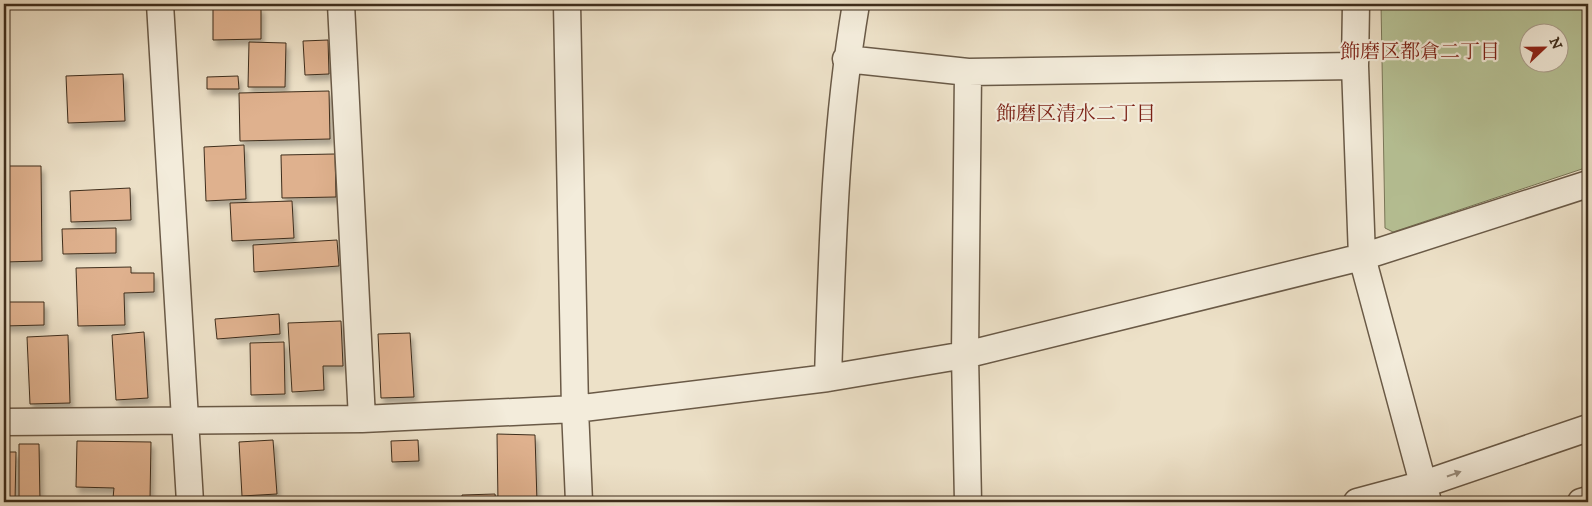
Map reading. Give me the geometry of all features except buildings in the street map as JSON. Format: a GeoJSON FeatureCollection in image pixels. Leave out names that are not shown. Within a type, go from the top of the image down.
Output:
{"type":"FeatureCollection","features":[{"type":"Feature","properties":{"kind":"street"},"geometry":{"type":"LineString","coordinates":[[160,4],[190,502]]}},
{"type":"Feature","properties":{"kind":"street"},"geometry":{"type":"LineString","coordinates":[[341,4],[362,420]]}},
{"type":"Feature","properties":{"kind":"street"},"geometry":{"type":"LineString","coordinates":[[567,4],[574,409],[579,502]]}},
{"type":"Feature","properties":{"kind":"street"},"geometry":{"type":"LineString","coordinates":[[828,378],[834,202],[846,60],[856,4]]}},
{"type":"Feature","properties":{"kind":"street"},"geometry":{"type":"LineString","coordinates":[[1356,4],[1355,66],[1362,257],[1426,493]]}},
{"type":"Feature","properties":{"kind":"street"},"geometry":{"type":"LineString","coordinates":[[846,60],[968,72],[1355,66]]}},
{"type":"Feature","properties":{"kind":"street"},"geometry":{"type":"LineString","coordinates":[[968,72],[965,355],[968,502]]}},
{"type":"Feature","properties":{"kind":"street"},"geometry":{"type":"LineString","coordinates":[[4,422],[362,420],[574,409],[828,378],[965,355],[1362,257],[1588,184]]}},
{"type":"Feature","properties":{"kind":"street"},"geometry":{"type":"LineString","coordinates":[[1357,502],[1426,493],[1588,428]]}},
{"type":"Feature","properties":{"kind":"street"},"geometry":{"type":"LineString","coordinates":[[1581,502],[1588,500]]}},
{"type":"Feature","properties":{"kind":"green space"},"geometry":{"type":"Polygon","coordinates":[[[1381,4],[1588,4],[1588,167],[1393,232],[1385,228],[1381,4]]]}},
{"type":"Feature","properties":{"kind":"district","name":"飾磨区都倉二丁目"},"geometry":{"type":"Point","coordinates":[1420,52]}},
{"type":"Feature","properties":{"kind":"district","name":"飾磨区清水二丁目"},"geometry":{"type":"Point","coordinates":[1076,114]}}]}
